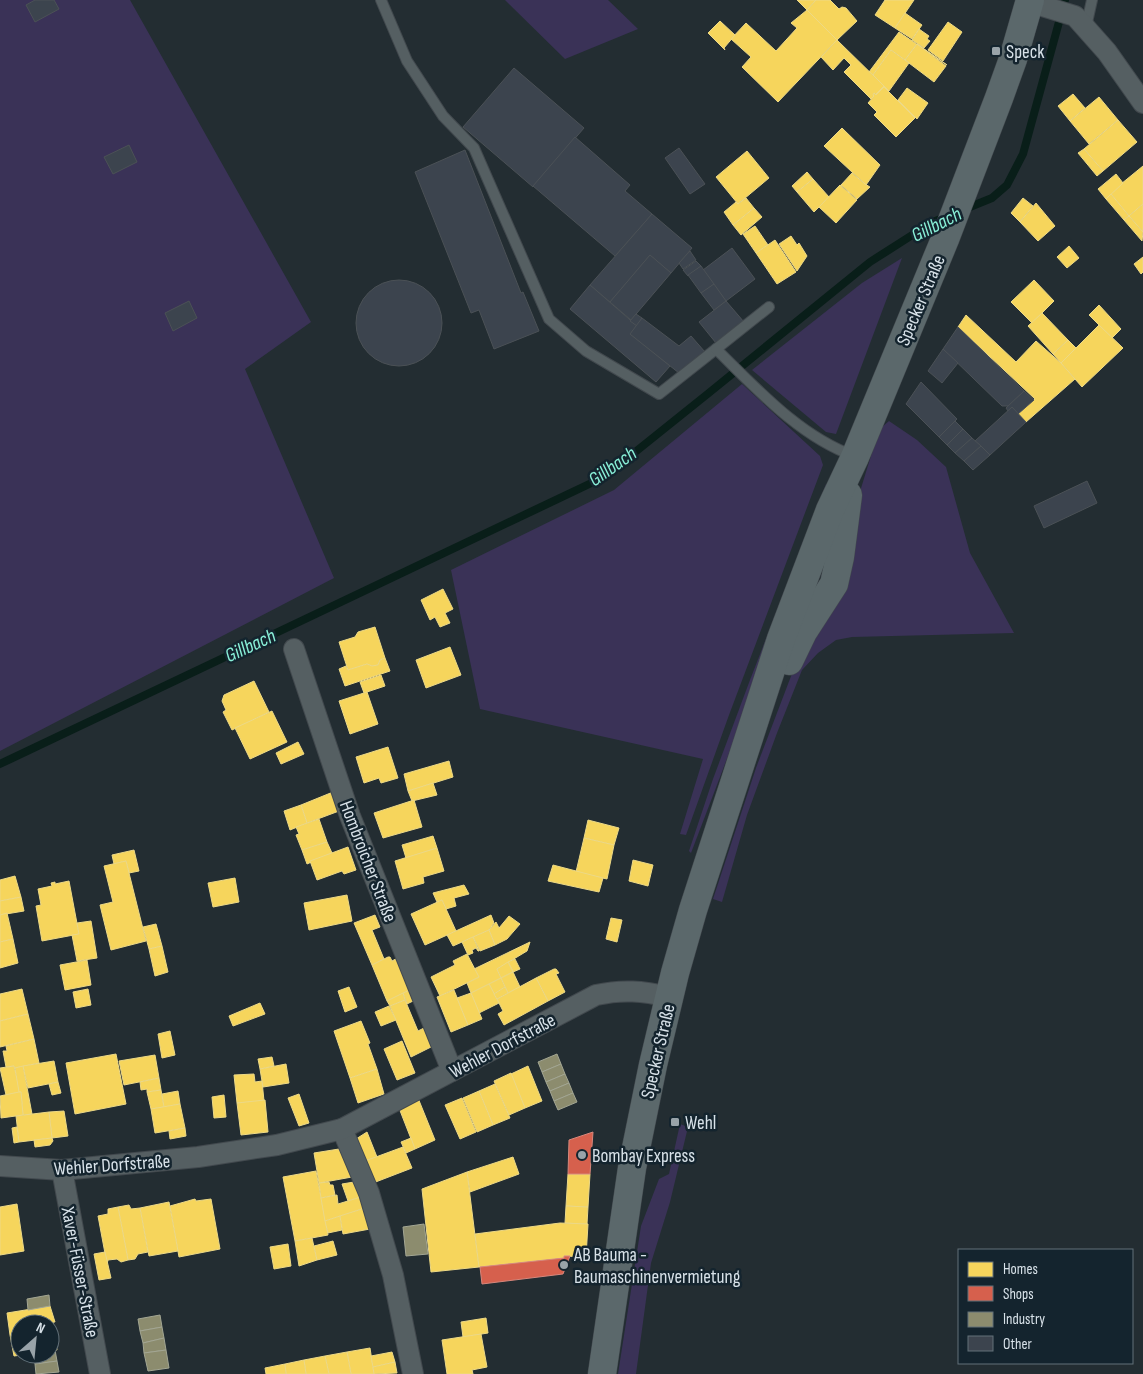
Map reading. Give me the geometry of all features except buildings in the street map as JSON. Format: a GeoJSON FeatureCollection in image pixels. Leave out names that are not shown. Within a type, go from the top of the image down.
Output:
{"type":"FeatureCollection","features":[{"type":"Feature","properties":{"kind":"main road","name":"Specker Straße"},"geometry":{"type":"LineString","coordinates":[[602,1374],[632,1168],[653,1065],[693,910],[750,737],[803,632],[834,584],[840,557],[844,516],[855,457],[962,197],[1013,59],[1030,1]]}},
{"type":"Feature","properties":{"kind":"street"},"geometry":{"type":"LineString","coordinates":[[1030,1],[1081,21],[1143,102]]}},
{"type":"Feature","properties":{"kind":"street","name":"Hombroicher Straße"},"geometry":{"type":"LineString","coordinates":[[294,649],[350,816],[452,1071]]}},
{"type":"Feature","properties":{"kind":"street","name":"Wehler Dorfstraße"},"geometry":{"type":"LineString","coordinates":[[0,1166],[62,1170],[239,1152],[296,1141],[342,1129],[596,995],[618,991],[646,992],[670,997]]}},
{"type":"Feature","properties":{"kind":"street"},"geometry":{"type":"LineString","coordinates":[[342,1129],[369,1193],[393,1275],[413,1374]]}},
{"type":"Feature","properties":{"kind":"street","name":"Xaver-Füsser-Straße"},"geometry":{"type":"LineString","coordinates":[[62,1170],[100,1374]]}},
{"type":"Feature","properties":{"kind":"lane"},"geometry":{"type":"LineString","coordinates":[[382,0],[407,61],[443,116],[474,148],[549,319],[586,351],[659,394],[719,352],[769,307]]}},
{"type":"Feature","properties":{"kind":"lane"},"geometry":{"type":"LineString","coordinates":[[1081,21],[1092,0]]}},
{"type":"Feature","properties":{"kind":"lane"},"geometry":{"type":"LineString","coordinates":[[719,352],[754,387],[805,430],[833,448],[855,457]]}},
{"type":"Feature","properties":{"kind":"shaded area"},"geometry":{"type":"Polygon","coordinates":[[[0,0],[130,0],[311,322],[245,369],[334,578],[0,751],[0,0]]]}},
{"type":"Feature","properties":{"kind":"shaded area"},"geometry":{"type":"Polygon","coordinates":[[[505,0],[608,0],[638,29],[565,59],[505,0]]]}},
{"type":"Feature","properties":{"kind":"shaded area"},"geometry":{"type":"Polygon","coordinates":[[[902,258],[836,434],[826,432],[752,370],[862,283],[902,258]]]}},
{"type":"Feature","properties":{"kind":"shaded area"},"geometry":{"type":"Polygon","coordinates":[[[742,384],[820,456],[823,465],[686,835],[680,834],[703,759],[480,709],[451,570],[614,490],[742,384]]]}},
{"type":"Feature","properties":{"kind":"shaded area"},"geometry":{"type":"Polygon","coordinates":[[[889,421],[917,440],[946,467],[970,553],[1014,633],[852,637],[836,640],[818,653],[802,670],[777,733],[747,815],[722,902],[713,899],[756,768],[854,511],[874,446],[881,428],[889,421]]]}},
{"type":"Feature","properties":{"kind":"shaded area"},"geometry":{"type":"Polygon","coordinates":[[[826,484],[831,486],[691,853],[689,851],[713,779],[826,484]]]}},
{"type":"Feature","properties":{"kind":"shaded area"},"geometry":{"type":"Polygon","coordinates":[[[680,1124],[688,1127],[670,1202],[651,1263],[636,1374],[618,1374],[641,1226],[659,1179],[669,1174],[680,1124]]]}},
{"type":"Feature","properties":{"kind":"waterway","name":"Gillbach"},"geometry":{"type":"LineString","coordinates":[[965,209],[992,198],[1007,185],[1023,154],[1065,0]]}},
{"type":"Feature","properties":{"kind":"waterway","name":"Gillbach"},"geometry":{"type":"LineString","coordinates":[[0,764],[604,477],[870,262],[931,223],[945,217]]}},
{"type":"Feature","properties":{"kind":"place","name":"Speck"},"geometry":{"type":"Point","coordinates":[996,51]}},
{"type":"Feature","properties":{"kind":"place","name":"Wehl"},"geometry":{"type":"Point","coordinates":[675,1122]}},
{"type":"Feature","properties":{"kind":"place","name":"Bombay Express"},"geometry":{"type":"Point","coordinates":[582,1155]}},
{"type":"Feature","properties":{"kind":"place","name":"AB Bauma - Baumaschinenvermietung"},"geometry":{"type":"Point","coordinates":[564,1265]}}]}
